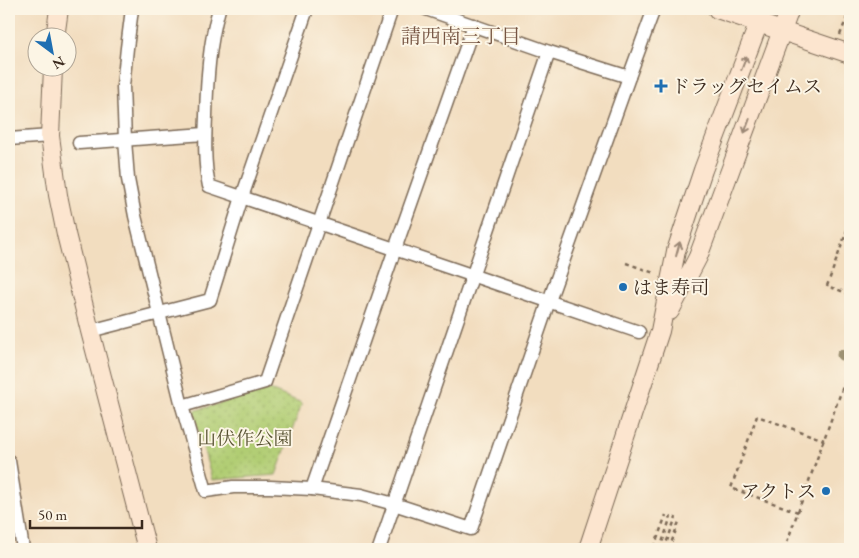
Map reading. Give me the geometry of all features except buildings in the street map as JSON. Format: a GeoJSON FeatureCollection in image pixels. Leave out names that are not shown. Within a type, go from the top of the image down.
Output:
{"type":"FeatureCollection","features":[{"type":"Feature","properties":{"kind":"street"},"geometry":{"type":"LineString","coordinates":[[56,28],[59,9]]}},
{"type":"Feature","properties":{"kind":"street"},"geometry":{"type":"LineString","coordinates":[[132,9],[123,86],[128,179],[135,216],[182,406],[206,491],[233,487],[312,489],[361,495],[471,529],[549,301],[654,9]]}},
{"type":"Feature","properties":{"kind":"street"},"geometry":{"type":"LineString","coordinates":[[218,9],[212,32],[208,74],[205,134],[206,175],[209,186],[640,332]]}},
{"type":"Feature","properties":{"kind":"street"},"geometry":{"type":"LineString","coordinates":[[90,331],[210,300],[242,197],[307,9]]}},
{"type":"Feature","properties":{"kind":"street"},"geometry":{"type":"LineString","coordinates":[[182,406],[265,382],[392,9]]}},
{"type":"Feature","properties":{"kind":"street"},"geometry":{"type":"LineString","coordinates":[[426,9],[548,52],[629,77]]}},
{"type":"Feature","properties":{"kind":"street"},"geometry":{"type":"LineString","coordinates":[[717,9],[761,16],[782,31],[850,54]]}},
{"type":"Feature","properties":{"kind":"street"},"geometry":{"type":"LineString","coordinates":[[660,331],[698,257],[790,9]]}},
{"type":"Feature","properties":{"kind":"street"},"geometry":{"type":"LineString","coordinates":[[588,549],[660,331],[676,251],[761,16]]}},
{"type":"Feature","properties":{"kind":"street"},"geometry":{"type":"LineString","coordinates":[[312,489],[474,25]]}},
{"type":"Feature","properties":{"kind":"street"},"geometry":{"type":"LineString","coordinates":[[379,549],[548,52]]}},
{"type":"Feature","properties":{"kind":"street"},"geometry":{"type":"LineString","coordinates":[[53,78],[50,136],[60,205],[90,331],[147,549]]}},
{"type":"Feature","properties":{"kind":"street"},"geometry":{"type":"LineString","coordinates":[[79,142],[205,134]]}},
{"type":"Feature","properties":{"kind":"street"},"geometry":{"type":"LineString","coordinates":[[9,140],[50,136]]}},
{"type":"Feature","properties":{"kind":"street"},"geometry":{"type":"LineString","coordinates":[[9,461],[23,549]]}},
{"type":"Feature","properties":{"kind":"path"},"geometry":{"type":"LineString","coordinates":[[840,36],[850,10]]}},
{"type":"Feature","properties":{"kind":"path"},"geometry":{"type":"LineString","coordinates":[[850,222],[827,286],[850,294]]}},
{"type":"Feature","properties":{"kind":"path"},"geometry":{"type":"LineString","coordinates":[[626,264],[646,270]]}},
{"type":"Feature","properties":{"kind":"path"},"geometry":{"type":"LineString","coordinates":[[787,542],[850,367]]}},
{"type":"Feature","properties":{"kind":"path"},"geometry":{"type":"LineString","coordinates":[[798,512],[731,488],[757,416],[824,440]]}},
{"type":"Feature","properties":{"kind":"path"},"geometry":{"type":"LineString","coordinates":[[654,547],[666,515]]}},
{"type":"Feature","properties":{"kind":"path"},"geometry":{"type":"LineString","coordinates":[[660,549],[671,516]]}},
{"type":"Feature","properties":{"kind":"path"},"geometry":{"type":"LineString","coordinates":[[664,549],[676,517]]}},
{"type":"Feature","properties":{"kind":"path"},"geometry":{"type":"LineString","coordinates":[[669,549],[680,519]]}},
{"type":"Feature","properties":{"kind":"green space","name":"山伏作公園"},"geometry":{"type":"Polygon","coordinates":[[[270,390],[302,403],[276,475],[212,480],[193,411],[270,390]]]}},
{"type":"Feature","properties":{"kind":"place","name":"ドラッグセイムス"},"geometry":{"type":"Point","coordinates":[661,86]}},
{"type":"Feature","properties":{"kind":"place","name":"はま寿司"},"geometry":{"type":"Point","coordinates":[623,287]}},
{"type":"Feature","properties":{"kind":"place","name":"アクトス"},"geometry":{"type":"Point","coordinates":[826,491]}},
{"type":"Feature","properties":{"kind":"district","name":"請西南三丁目"},"geometry":{"type":"Point","coordinates":[461,36]}}]}
